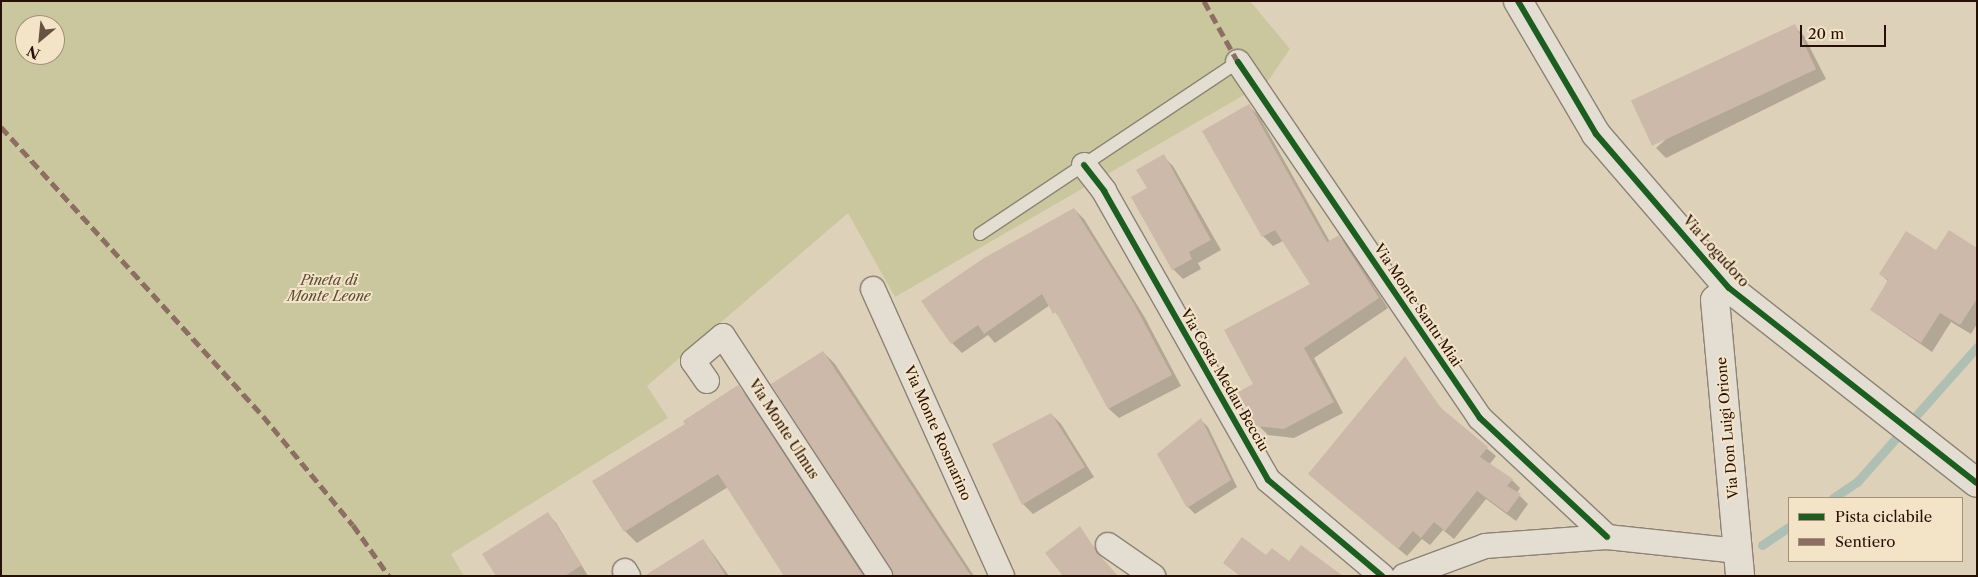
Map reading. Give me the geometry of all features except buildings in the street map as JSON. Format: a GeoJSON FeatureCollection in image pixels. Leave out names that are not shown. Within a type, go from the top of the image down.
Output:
{"type":"FeatureCollection","features":[{"type":"Feature","properties":{"kind":"street","name":"Via Logudoro"},"geometry":{"type":"LineString","coordinates":[[1518,1],[1596,134],[1729,288],[1880,409],[1977,482]]}},
{"type":"Feature","properties":{"kind":"street","name":"Via Monte Santu Miai"},"geometry":{"type":"LineString","coordinates":[[1238,62],[1480,418],[1607,537]]}},
{"type":"Feature","properties":{"kind":"street","name":"Via Costa Medau Becciu"},"geometry":{"type":"LineString","coordinates":[[1084,165],[1104,190],[1268,480],[1382,576]]}},
{"type":"Feature","properties":{"kind":"street","name":"Via Don Luigi Orione"},"geometry":{"type":"LineString","coordinates":[[1729,288],[1715,300],[1739,564]]}},
{"type":"Feature","properties":{"kind":"street","name":"Via Monte Rosmarino"},"geometry":{"type":"LineString","coordinates":[[874,289],[1002,576]]}},
{"type":"Feature","properties":{"kind":"street","name":"Via Monte Ulmus"},"geometry":{"type":"LineString","coordinates":[[707,381],[692,361],[723,336],[880,576]]}},
{"type":"Feature","properties":{"kind":"street"},"geometry":{"type":"LineString","coordinates":[[1404,576],[1485,546],[1607,537],[1739,564]]}},
{"type":"Feature","properties":{"kind":"street"},"geometry":{"type":"LineString","coordinates":[[1108,545],[1152,576]]}},
{"type":"Feature","properties":{"kind":"lane"},"geometry":{"type":"LineString","coordinates":[[980,234],[1238,62]]}},
{"type":"Feature","properties":{"kind":"green space","name":"Pineta di Monte Leone"},"geometry":{"type":"Polygon","coordinates":[[[1,1],[1250,1],[1290,49],[1268,81],[895,297],[848,213],[647,386],[668,418],[451,554],[464,576],[1,576],[1,1]]]}},
{"type":"Feature","properties":{"kind":"waterway"},"geometry":{"type":"LineString","coordinates":[[1834,497],[1857,482],[1977,347]]}},
{"type":"Feature","properties":{"kind":"waterway"},"geometry":{"type":"LineString","coordinates":[[1762,545],[1788,528]]}},
{"type":"Feature","properties":{"kind":"marked path"},"geometry":{"type":"LineString","coordinates":[[1204,1],[1238,62]]}},
{"type":"Feature","properties":{"kind":"marked path"},"geometry":{"type":"LineString","coordinates":[[1,127],[263,416],[353,525],[389,576]]}},
{"type":"Feature","properties":{"kind":"cycle path"},"geometry":{"type":"LineString","coordinates":[[1518,1],[1596,134],[1729,288],[1977,483]]}},
{"type":"Feature","properties":{"kind":"cycle path"},"geometry":{"type":"LineString","coordinates":[[1238,62],[1480,418],[1607,537]]}},
{"type":"Feature","properties":{"kind":"cycle path"},"geometry":{"type":"LineString","coordinates":[[1084,165],[1104,191],[1268,480],[1382,576]]}}]}
